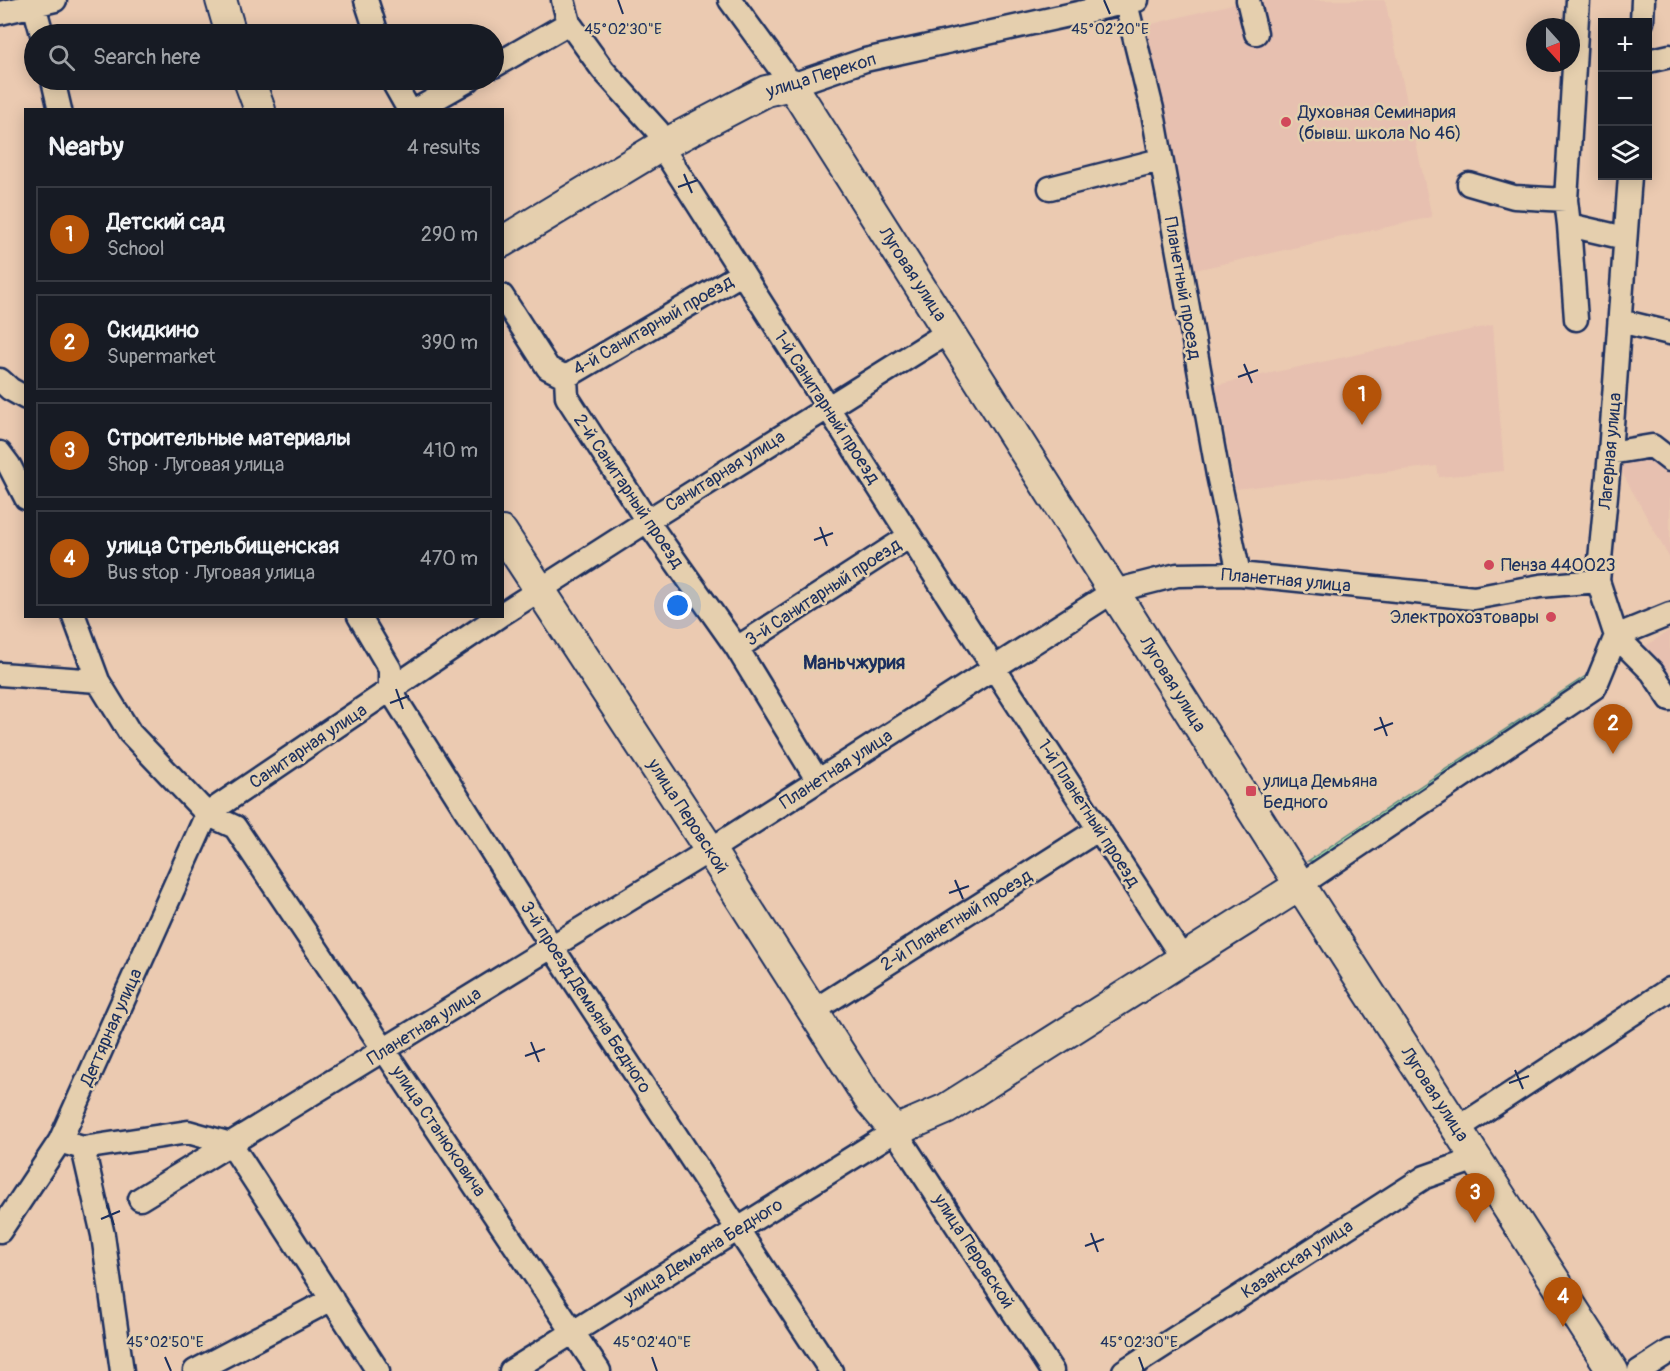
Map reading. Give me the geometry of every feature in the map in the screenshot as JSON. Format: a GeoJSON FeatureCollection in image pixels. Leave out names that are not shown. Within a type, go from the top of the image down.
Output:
{"type":"FeatureCollection","features":[{"type":"Feature","properties":{"kind":"main road"},"geometry":{"type":"LineString","coordinates":[[221,0],[228,24]]}},
{"type":"Feature","properties":{"kind":"main road","name":"улица Перекоп"},"geometry":{"type":"LineString","coordinates":[[504,241],[661,146],[766,91],[792,85]]}},
{"type":"Feature","properties":{"kind":"main road","name":"Луговая улица"},"geometry":{"type":"LineString","coordinates":[[792,85],[1300,885],[1613,1371]]}},
{"type":"Feature","properties":{"kind":"main road"},"geometry":{"type":"LineString","coordinates":[[253,90],[259,108]]}},
{"type":"Feature","properties":{"kind":"main road","name":"улица Перовской"},"geometry":{"type":"LineString","coordinates":[[504,535],[871,1102],[895,1131]]}},
{"type":"Feature","properties":{"kind":"main road","name":"улица Демьяна Бедного"},"geometry":{"type":"LineString","coordinates":[[895,1131],[946,1109],[1300,885]]}},
{"type":"Feature","properties":{"kind":"street"},"geometry":{"type":"LineString","coordinates":[[366,0],[374,24]]}},
{"type":"Feature","properties":{"kind":"street"},"geometry":{"type":"LineString","coordinates":[[504,60],[569,23],[563,0]]}},
{"type":"Feature","properties":{"kind":"street","name":"Луговая улица"},"geometry":{"type":"LineString","coordinates":[[730,0],[792,85]]}},
{"type":"Feature","properties":{"kind":"street"},"geometry":{"type":"LineString","coordinates":[[1248,0],[1256,33]]}},
{"type":"Feature","properties":{"kind":"street"},"geometry":{"type":"LineString","coordinates":[[1576,320],[1566,200],[1578,0]]}},
{"type":"Feature","properties":{"kind":"street"},"geometry":{"type":"LineString","coordinates":[[1642,18],[1643,0]]}},
{"type":"Feature","properties":{"kind":"street"},"geometry":{"type":"LineString","coordinates":[[0,13],[45,2],[43,24]]}},
{"type":"Feature","properties":{"kind":"street","name":"улица Перекоп"},"geometry":{"type":"LineString","coordinates":[[792,85],[865,60],[1132,2]]}},
{"type":"Feature","properties":{"kind":"street","name":"Планетный проезд"},"geometry":{"type":"LineString","coordinates":[[1132,2],[1218,475],[1239,574]]}},
{"type":"Feature","properties":{"kind":"street","name":"1-й Санитарный проезд"},"geometry":{"type":"LineString","coordinates":[[569,23],[603,70],[658,131],[661,146],[741,274],[994,668]]}},
{"type":"Feature","properties":{"kind":"street"},"geometry":{"type":"LineString","coordinates":[[1652,59],[1670,56]]}},
{"type":"Feature","properties":{"kind":"street"},"geometry":{"type":"LineString","coordinates":[[55,90],[60,108]]}},
{"type":"Feature","properties":{"kind":"street"},"geometry":{"type":"LineString","coordinates":[[398,90],[408,108]]}},
{"type":"Feature","properties":{"kind":"street"},"geometry":{"type":"LineString","coordinates":[[420,108],[451,90]]}},
{"type":"Feature","properties":{"kind":"street"},"geometry":{"type":"LineString","coordinates":[[1050,188],[1160,160]]}},
{"type":"Feature","properties":{"kind":"street","name":"Лагерная улица"},"geometry":{"type":"LineString","coordinates":[[1598,581],[1610,453],[1630,180]]}},
{"type":"Feature","properties":{"kind":"street"},"geometry":{"type":"LineString","coordinates":[[1469,184],[1514,197],[1566,200]]}},
{"type":"Feature","properties":{"kind":"street"},"geometry":{"type":"LineString","coordinates":[[1569,225],[1625,238]]}},
{"type":"Feature","properties":{"kind":"street","name":"4-й Санитарный проезд"},"geometry":{"type":"LineString","coordinates":[[566,376],[741,274]]}},
{"type":"Feature","properties":{"kind":"street"},"geometry":{"type":"LineString","coordinates":[[504,299],[548,368],[566,376]]}},
{"type":"Feature","properties":{"kind":"street"},"geometry":{"type":"LineString","coordinates":[[1620,321],[1670,333]]}},
{"type":"Feature","properties":{"kind":"street","name":"Санитарная улица"},"geometry":{"type":"LineString","coordinates":[[504,613],[950,331]]}},
{"type":"Feature","properties":{"kind":"street","name":"2-й Санитарный проезд"},"geometry":{"type":"LineString","coordinates":[[566,376],[567,397],[647,521],[737,648],[818,781]]}},
{"type":"Feature","properties":{"kind":"street"},"geometry":{"type":"LineString","coordinates":[[0,380],[24,397]]}},
{"type":"Feature","properties":{"kind":"street"},"geometry":{"type":"LineString","coordinates":[[1610,453],[1652,446],[1670,460]]}},
{"type":"Feature","properties":{"kind":"street"},"geometry":{"type":"LineString","coordinates":[[0,453],[24,494]]}},
{"type":"Feature","properties":{"kind":"street","name":"3-й Санитарный проезд"},"geometry":{"type":"LineString","coordinates":[[737,648],[910,536]]}},
{"type":"Feature","properties":{"kind":"street","name":"Планетная улица"},"geometry":{"type":"LineString","coordinates":[[140,1199],[710,850],[1114,591],[1178,575],[1239,574],[1474,598],[1540,585],[1598,581]]}},
{"type":"Feature","properties":{"kind":"street"},"geometry":{"type":"LineString","coordinates":[[1598,581],[1616,636],[1652,672],[1670,699]]}},
{"type":"Feature","properties":{"kind":"street"},"geometry":{"type":"LineString","coordinates":[[1616,636],[1670,614]]}},
{"type":"Feature","properties":{"kind":"street"},"geometry":{"type":"LineString","coordinates":[[75,618],[98,681],[130,734],[207,814]]}},
{"type":"Feature","properties":{"kind":"street","name":"3-й проезд Демьяна Бедного"},"geometry":{"type":"LineString","coordinates":[[360,618],[390,669],[390,690],[552,947],[831,1371]]}},
{"type":"Feature","properties":{"kind":"street","name":"Санитарная улица"},"geometry":{"type":"LineString","coordinates":[[207,814],[497,618]]}},
{"type":"Feature","properties":{"kind":"street","name":"улица Демьяна Бедного"},"geometry":{"type":"LineString","coordinates":[[1300,885],[1595,687],[1616,636]]}},
{"type":"Feature","properties":{"kind":"street","name":"1-й Планетный проезд"},"geometry":{"type":"LineString","coordinates":[[994,668],[1183,959]]}},
{"type":"Feature","properties":{"kind":"street"},"geometry":{"type":"LineString","coordinates":[[0,674],[98,681]]}},
{"type":"Feature","properties":{"kind":"street","name":"улица Станюковича"},"geometry":{"type":"LineString","coordinates":[[207,814],[235,827],[599,1371]]}},
{"type":"Feature","properties":{"kind":"street","name":"Дегтярная улица"},"geometry":{"type":"LineString","coordinates":[[0,1231],[60,1141],[207,814]]}},
{"type":"Feature","properties":{"kind":"street","name":"2-й Планетный проезд"},"geometry":{"type":"LineString","coordinates":[[813,1011],[1099,829]]}},
{"type":"Feature","properties":{"kind":"street"},"geometry":{"type":"LineString","coordinates":[[1457,1129],[1670,989]]}},
{"type":"Feature","properties":{"kind":"street","name":"улица Демьяна Бедного"},"geometry":{"type":"LineString","coordinates":[[511,1371],[895,1131]]}},
{"type":"Feature","properties":{"kind":"street","name":"улица Перовской"},"geometry":{"type":"LineString","coordinates":[[895,1131],[1052,1371]]}},
{"type":"Feature","properties":{"kind":"street"},"geometry":{"type":"LineString","coordinates":[[60,1141],[83,1148],[188,1132],[231,1144],[378,1371]]}},
{"type":"Feature","properties":{"kind":"street"},"geometry":{"type":"LineString","coordinates":[[83,1148],[103,1235],[122,1371]]}},
{"type":"Feature","properties":{"kind":"street","name":"Казанская улица"},"geometry":{"type":"LineString","coordinates":[[1124,1371],[1425,1177],[1476,1159]]}},
{"type":"Feature","properties":{"kind":"street"},"geometry":{"type":"LineString","coordinates":[[195,1371],[332,1299]]}},
{"type":"Feature","properties":{"kind":"street"},"geometry":{"type":"LineString","coordinates":[[1639,1371],[1670,1351]]}},
{"type":"Feature","properties":{"kind":"shaded area","name":"Духовная Семинария (бывш. школа № 46)"},"geometry":{"type":"Polygon","coordinates":[[[1248,0],[1385,0],[1432,217],[1195,270],[1140,27],[1248,0]]]}},
{"type":"Feature","properties":{"kind":"shaded area"},"geometry":{"type":"Polygon","coordinates":[[[1493,325],[1504,471],[1439,477],[1437,466],[1236,489],[1216,385],[1493,325]]]}},
{"type":"Feature","properties":{"kind":"shaded area"},"geometry":{"type":"Polygon","coordinates":[[[1658,446],[1670,463],[1670,559],[1619,467],[1658,446]]]}},
{"type":"Feature","properties":{"kind":"shaded area"},"geometry":{"type":"Polygon","coordinates":[[[1670,630],[1670,683],[1641,649],[1670,630]]]}},
{"type":"Feature","properties":{"kind":"green space"},"geometry":{"type":"Polygon","coordinates":[[[1587,675],[1585,686],[1324,861],[1308,861],[1587,675]]]}},
{"type":"Feature","properties":{"kind":"place","name":"Духовная Семинария (бывш. школа № 46)"},"geometry":{"type":"Point","coordinates":[1286,122]}},
{"type":"Feature","properties":{"kind":"place","name":"Детский сад"},"geometry":{"type":"Point","coordinates":[1362,425]}},
{"type":"Feature","properties":{"kind":"place","name":"Пенза 440023"},"geometry":{"type":"Point","coordinates":[1489,565]}},
{"type":"Feature","properties":{"kind":"place","name":"Электрохозтовары"},"geometry":{"type":"Point","coordinates":[1551,617]}},
{"type":"Feature","properties":{"kind":"place","name":"Скидкино"},"geometry":{"type":"Point","coordinates":[1613,754]}},
{"type":"Feature","properties":{"kind":"place","name":"улица Демьяна Бедного"},"geometry":{"type":"Point","coordinates":[1251,791]}},
{"type":"Feature","properties":{"kind":"place","name":"Строительные материалы"},"geometry":{"type":"Point","coordinates":[1475,1223]}},
{"type":"Feature","properties":{"kind":"place","name":"улица Стрельбищенская"},"geometry":{"type":"Point","coordinates":[1563,1327]}},
{"type":"Feature","properties":{"kind":"district","name":"Маньчжурия"},"geometry":{"type":"Point","coordinates":[854,662]}}]}
